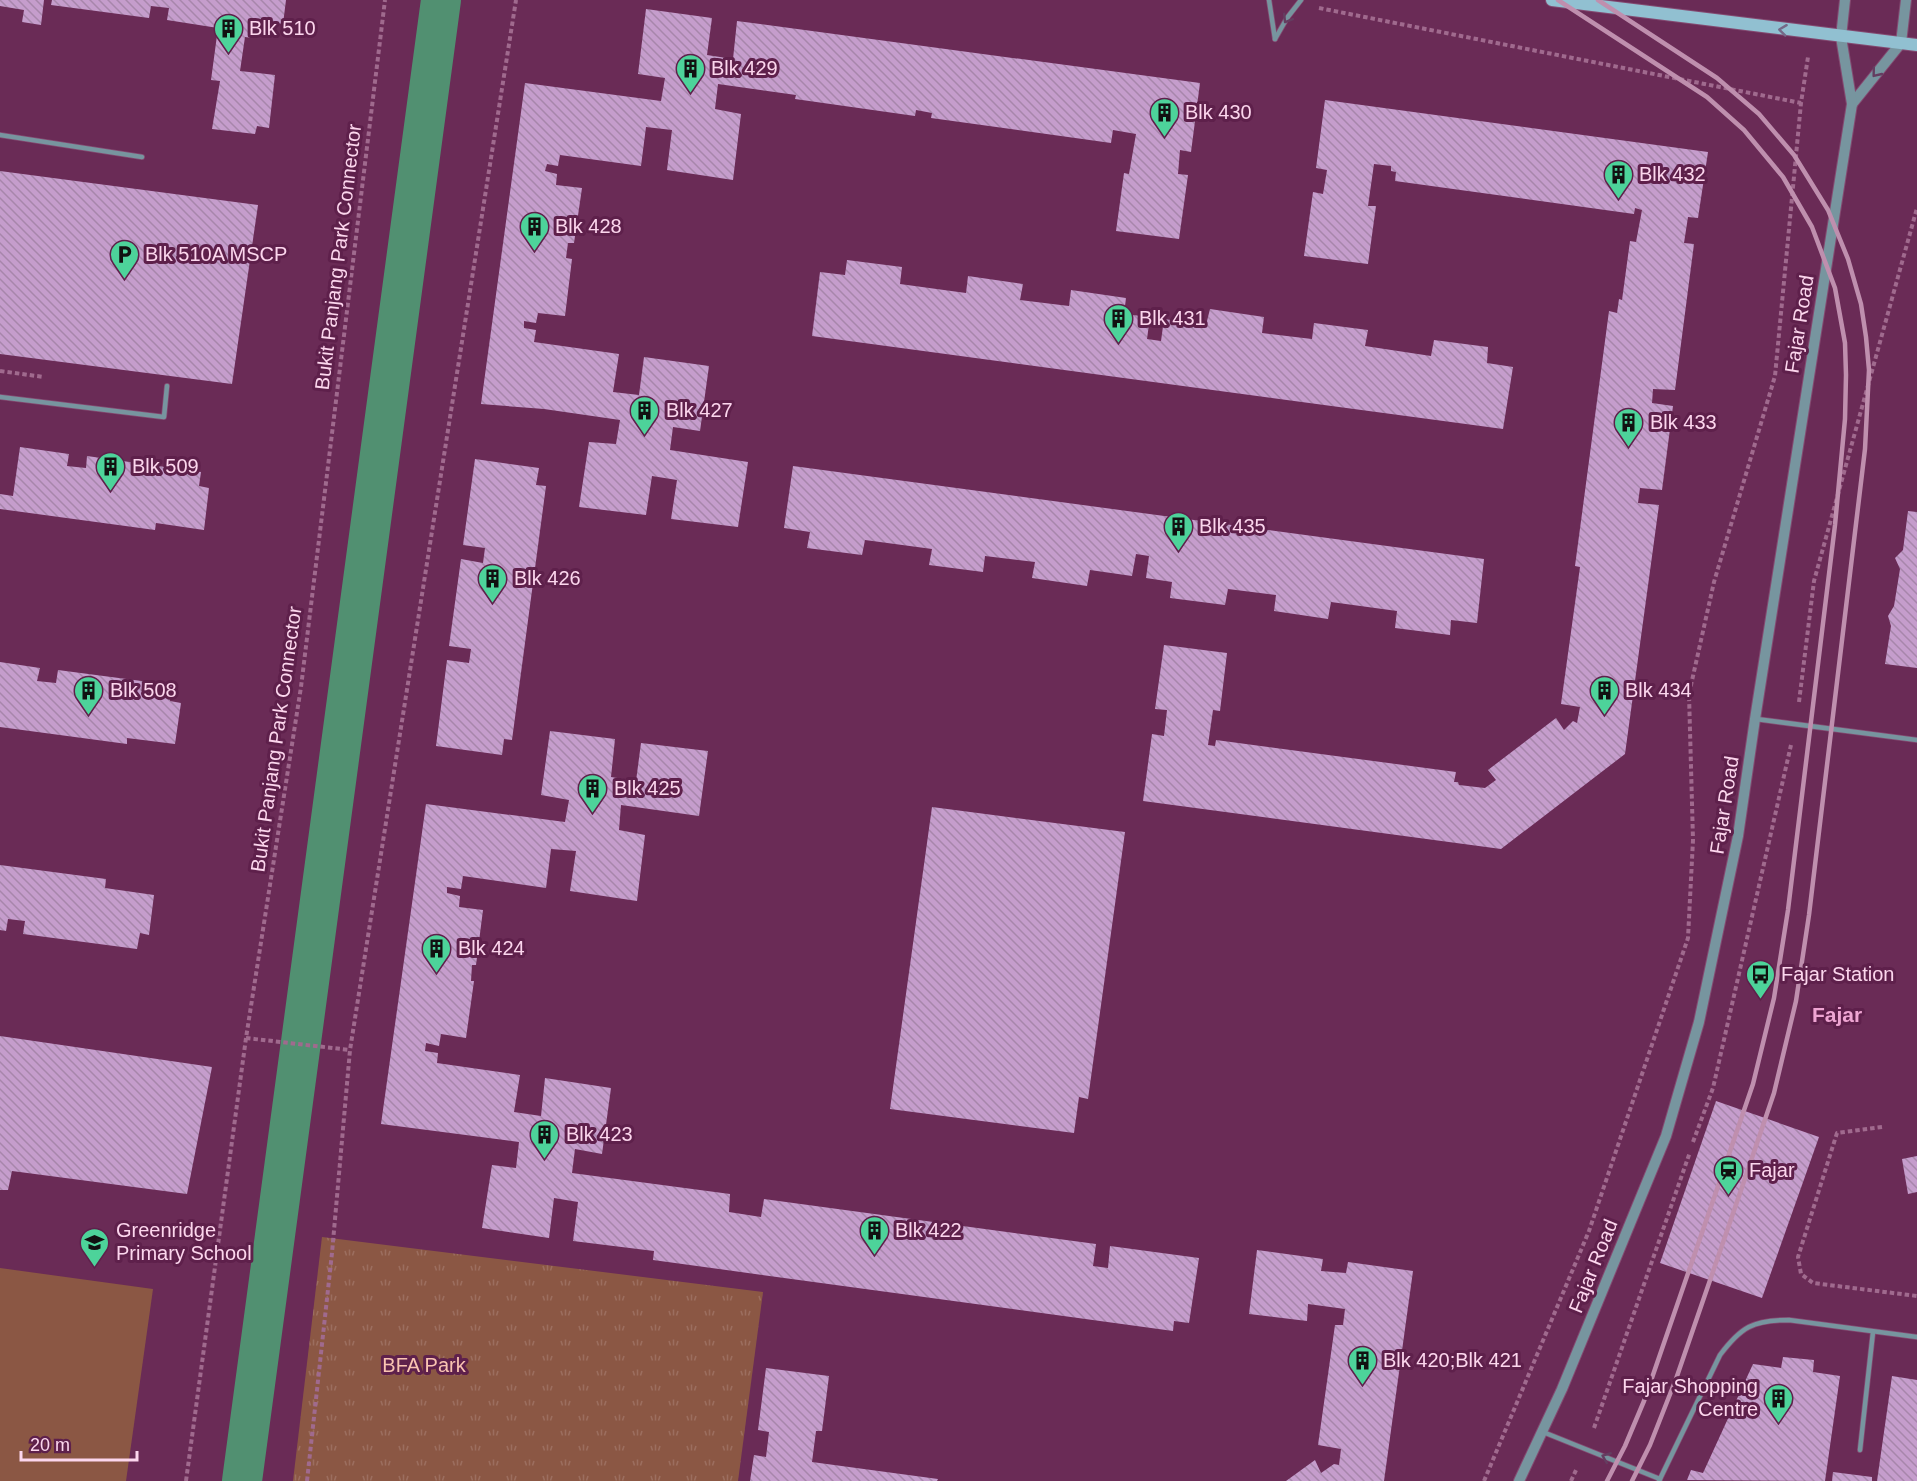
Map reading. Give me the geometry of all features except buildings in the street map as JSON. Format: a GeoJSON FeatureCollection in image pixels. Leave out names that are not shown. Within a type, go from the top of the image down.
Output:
{"type":"FeatureCollection","features":[{"type":"Feature","properties":{"kind":"main road"},"geometry":{"type":"LineString","coordinates":[[1552,0],[1917,45]]}},
{"type":"Feature","properties":{"kind":"street","name":"Fajar Road"},"geometry":{"type":"LineString","coordinates":[[1520,1481],[1562,1389],[1666,1136],[1699,1022],[1717,940],[1738,836],[1852,104],[1841,37],[1845,0]]}},
{"type":"Feature","properties":{"kind":"street"},"geometry":{"type":"LineString","coordinates":[[1901,43],[1906,0]]}},
{"type":"Feature","properties":{"kind":"street","name":"Fajar Road"},"geometry":{"type":"LineString","coordinates":[[1852,104],[1901,43]]}},
{"type":"Feature","properties":{"kind":"lane"},"geometry":{"type":"LineString","coordinates":[[1269,0],[1275,39],[1299,2]]}},
{"type":"Feature","properties":{"kind":"lane"},"geometry":{"type":"LineString","coordinates":[[0,135],[142,157]]}},
{"type":"Feature","properties":{"kind":"lane"},"geometry":{"type":"LineString","coordinates":[[0,397],[164,417],[167,386]]}},
{"type":"Feature","properties":{"kind":"lane"},"geometry":{"type":"LineString","coordinates":[[1755,719],[1917,740]]}},
{"type":"Feature","properties":{"kind":"lane"},"geometry":{"type":"LineString","coordinates":[[1542,1432],[1659,1480],[1720,1355],[1732,1339],[1749,1326],[1769,1320],[1789,1320],[1917,1337]]}},
{"type":"Feature","properties":{"kind":"lane"},"geometry":{"type":"LineString","coordinates":[[1860,1450],[1873,1332]]}},
{"type":"Feature","properties":{"kind":"path","name":"Bukit Panjang Park Connector"},"geometry":{"type":"LineString","coordinates":[[186,1481],[246,1038],[301,687],[385,0]]}},
{"type":"Feature","properties":{"kind":"path"},"geometry":{"type":"LineString","coordinates":[[307,1481],[351,1050],[516,0]]}},
{"type":"Feature","properties":{"kind":"path"},"geometry":{"type":"LineString","coordinates":[[1299,2],[1802,103],[1775,376],[1714,582],[1689,694],[1693,840],[1688,938],[1589,1231],[1484,1481]]}},
{"type":"Feature","properties":{"kind":"path"},"geometry":{"type":"LineString","coordinates":[[246,1038],[351,1050]]}},
{"type":"Feature","properties":{"kind":"path"},"geometry":{"type":"LineString","coordinates":[[1882,1127],[1837,1133],[1798,1257],[1801,1274],[1813,1283],[1917,1296]]}},
{"type":"Feature","properties":{"kind":"green space","name":"BFA Park"},"geometry":{"type":"Polygon","coordinates":[[[322,1237],[763,1292],[738,1481],[293,1481],[322,1237]]]}},
{"type":"Feature","properties":{"kind":"green space"},"geometry":{"type":"Polygon","coordinates":[[[0,1268],[153,1289],[126,1481],[0,1481],[0,1268]]]}},
{"type":"Feature","properties":{"kind":"waterway"},"geometry":{"type":"LineString","coordinates":[[242,1481],[441,0]]}},
{"type":"Feature","properties":{"kind":"railway"},"geometry":{"type":"LineString","coordinates":[[1558,0],[1707,97],[1744,130],[1783,177],[1812,227],[1835,288],[1845,343],[1845,419],[1835,525],[1788,910],[1774,998],[1753,1084],[1644,1401],[1607,1481]]}},
{"type":"Feature","properties":{"kind":"railway"},"geometry":{"type":"LineString","coordinates":[[1598,0],[1717,78],[1759,114],[1794,155],[1828,210],[1848,259],[1861,304],[1869,370],[1865,449],[1809,915],[1796,1001],[1774,1093],[1739,1196],[1676,1379],[1650,1445],[1632,1481]]}},
{"type":"Feature","properties":{"kind":"place","name":"Blk 510"},"geometry":{"type":"Point","coordinates":[228,54]}},
{"type":"Feature","properties":{"kind":"place","name":"Blk 429"},"geometry":{"type":"Point","coordinates":[690,94]}},
{"type":"Feature","properties":{"kind":"place","name":"Blk 430"},"geometry":{"type":"Point","coordinates":[1164,138]}},
{"type":"Feature","properties":{"kind":"place","name":"Blk 432"},"geometry":{"type":"Point","coordinates":[1618,200]}},
{"type":"Feature","properties":{"kind":"place","name":"Blk 428"},"geometry":{"type":"Point","coordinates":[534,252]}},
{"type":"Feature","properties":{"kind":"place","name":"Blk 510A MSCP"},"geometry":{"type":"Point","coordinates":[124,280]}},
{"type":"Feature","properties":{"kind":"place","name":"Blk 431"},"geometry":{"type":"Point","coordinates":[1118,344]}},
{"type":"Feature","properties":{"kind":"place","name":"Blk 427"},"geometry":{"type":"Point","coordinates":[645,436]}},
{"type":"Feature","properties":{"kind":"place","name":"Blk 433"},"geometry":{"type":"Point","coordinates":[1629,448]}},
{"type":"Feature","properties":{"kind":"place","name":"Blk 509"},"geometry":{"type":"Point","coordinates":[111,492]}},
{"type":"Feature","properties":{"kind":"place","name":"Blk 435"},"geometry":{"type":"Point","coordinates":[1178,552]}},
{"type":"Feature","properties":{"kind":"place","name":"Blk 426"},"geometry":{"type":"Point","coordinates":[493,604]}},
{"type":"Feature","properties":{"kind":"place","name":"Blk 508"},"geometry":{"type":"Point","coordinates":[89,716]}},
{"type":"Feature","properties":{"kind":"place","name":"Blk 434"},"geometry":{"type":"Point","coordinates":[1604,716]}},
{"type":"Feature","properties":{"kind":"place","name":"Blk 425"},"geometry":{"type":"Point","coordinates":[593,814]}},
{"type":"Feature","properties":{"kind":"place","name":"Blk 424"},"geometry":{"type":"Point","coordinates":[437,974]}},
{"type":"Feature","properties":{"kind":"place","name":"Fajar Station"},"geometry":{"type":"Point","coordinates":[1760,1000]}},
{"type":"Feature","properties":{"kind":"place","name":"Blk 423"},"geometry":{"type":"Point","coordinates":[545,1160]}},
{"type":"Feature","properties":{"kind":"place","name":"Fajar"},"geometry":{"type":"Point","coordinates":[1728,1196]}},
{"type":"Feature","properties":{"kind":"place","name":"Blk 422"},"geometry":{"type":"Point","coordinates":[874,1256]}},
{"type":"Feature","properties":{"kind":"place","name":"Greenridge Primary School"},"geometry":{"type":"Point","coordinates":[95,1268]}},
{"type":"Feature","properties":{"kind":"place","name":"Blk 420;Blk 421"},"geometry":{"type":"Point","coordinates":[1362,1386]}},
{"type":"Feature","properties":{"kind":"place","name":"Fajar Shopping Centre"},"geometry":{"type":"Point","coordinates":[1779,1424]}},
{"type":"Feature","properties":{"kind":"district","name":"Fajar"},"geometry":{"type":"Point","coordinates":[1837,1015]}}]}
